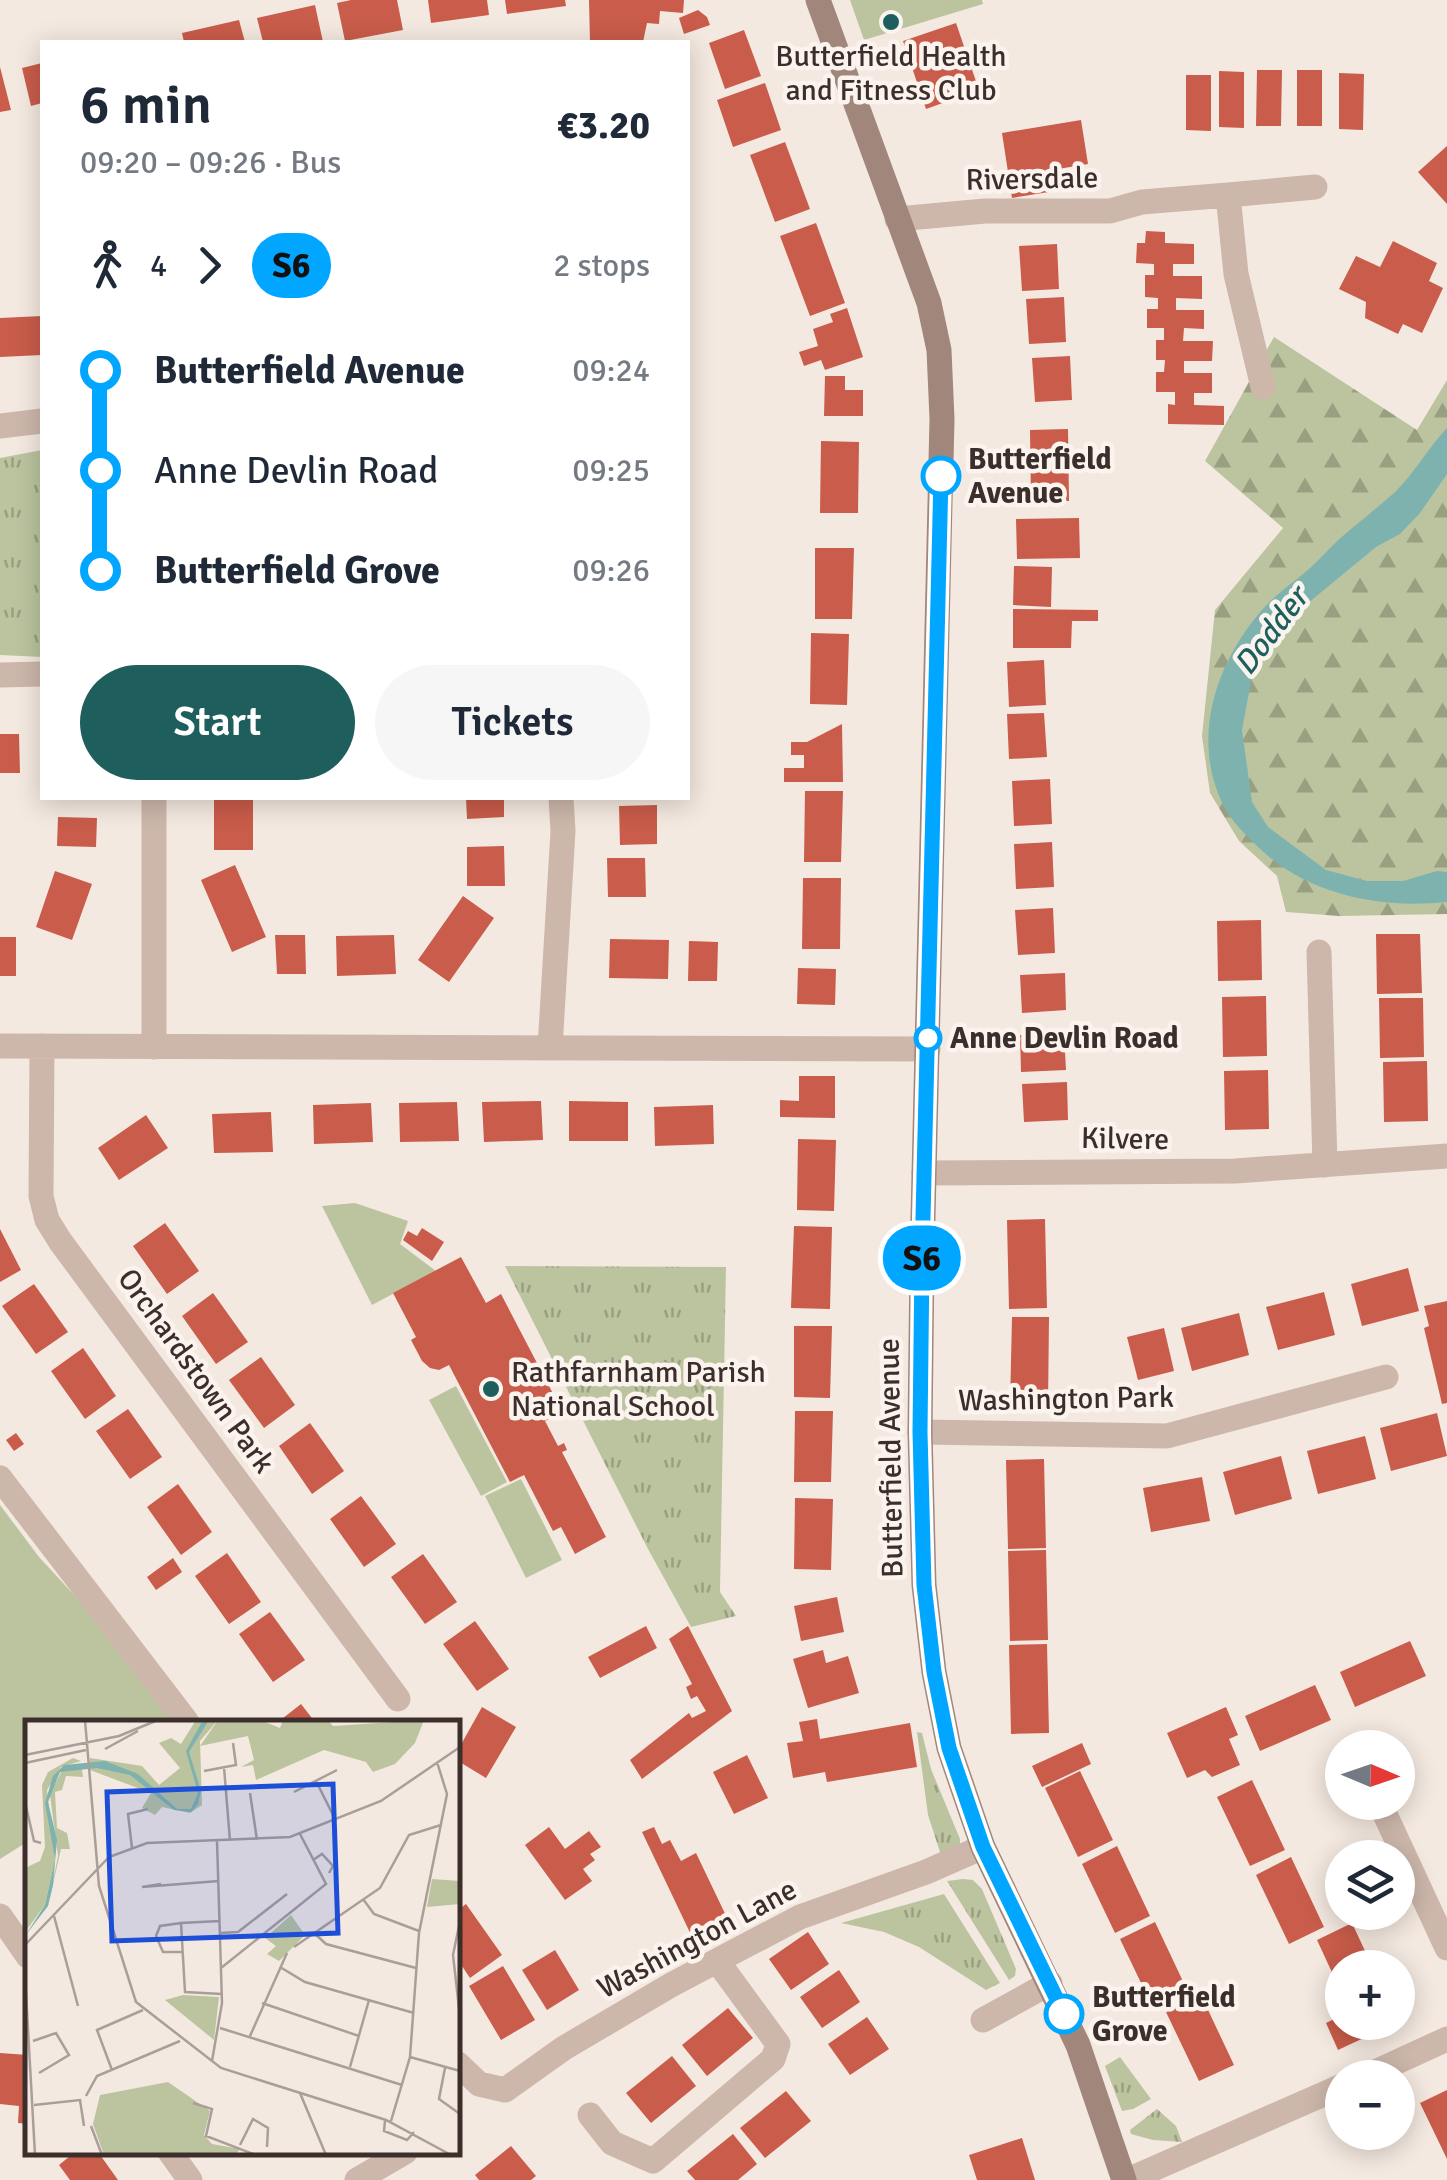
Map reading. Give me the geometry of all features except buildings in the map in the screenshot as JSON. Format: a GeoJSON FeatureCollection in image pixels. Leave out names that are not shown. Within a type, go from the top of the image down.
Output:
{"type":"FeatureCollection","features":[{"type":"Feature","properties":{"kind":"main road","name":"Butterfield Avenue"},"geometry":{"type":"LineString","coordinates":[[818,0],[928,302],[941,371],[920,1432],[924,1585],[934,1672],[949,1748],[983,1847],[1078,2045],[1126,2180]]}},
{"type":"Feature","properties":{"kind":"street","name":"Riversdale"},"geometry":{"type":"LineString","coordinates":[[897,219],[985,211],[1110,211],[1142,202],[1315,186]]}},
{"type":"Feature","properties":{"kind":"street"},"geometry":{"type":"LineString","coordinates":[[1228,195],[1236,274],[1264,387]]}},
{"type":"Feature","properties":{"kind":"street"},"geometry":{"type":"LineString","coordinates":[[0,426],[40,421]]}},
{"type":"Feature","properties":{"kind":"street"},"geometry":{"type":"LineString","coordinates":[[0,675],[40,674]]}},
{"type":"Feature","properties":{"kind":"street"},"geometry":{"type":"LineString","coordinates":[[154,800],[154,1047]]}},
{"type":"Feature","properties":{"kind":"street"},"geometry":{"type":"LineString","coordinates":[[550,1048],[563,831],[561,800]]}},
{"type":"Feature","properties":{"kind":"street"},"geometry":{"type":"LineString","coordinates":[[1318,952],[1325,1165]]}},
{"type":"Feature","properties":{"kind":"street"},"geometry":{"type":"LineString","coordinates":[[0,1046],[928,1049]]}},
{"type":"Feature","properties":{"kind":"street","name":"Orchardstown Park"},"geometry":{"type":"LineString","coordinates":[[42,1046],[41,1196],[47,1220],[398,1699]]}},
{"type":"Feature","properties":{"kind":"street","name":"Kilvere"},"geometry":{"type":"LineString","coordinates":[[924,1173],[1200,1172],[1447,1156]]}},
{"type":"Feature","properties":{"kind":"street","name":"Washington Park"},"geometry":{"type":"LineString","coordinates":[[920,1432],[1167,1436],[1386,1376]]}},
{"type":"Feature","properties":{"kind":"street"},"geometry":{"type":"LineString","coordinates":[[0,1478],[185,1720]]}},
{"type":"Feature","properties":{"kind":"street"},"geometry":{"type":"LineString","coordinates":[[1388,1820],[1447,1948]]}},
{"type":"Feature","properties":{"kind":"street","name":"Washington Lane"},"geometry":{"type":"LineString","coordinates":[[460,2066],[480,2084],[505,2090],[564,2048],[800,1917],[983,1847]]}},
{"type":"Feature","properties":{"kind":"street"},"geometry":{"type":"LineString","coordinates":[[0,1916],[15,1952]]}},
{"type":"Feature","properties":{"kind":"street"},"geometry":{"type":"LineString","coordinates":[[590,2115],[612,2143],[653,2160],[773,2058],[778,2044],[718,1962]]}},
{"type":"Feature","properties":{"kind":"street"},"geometry":{"type":"LineString","coordinates":[[983,2020],[1050,1983]]}},
{"type":"Feature","properties":{"kind":"street"},"geometry":{"type":"LineString","coordinates":[[1401,2060],[1447,2039]]}},
{"type":"Feature","properties":{"kind":"street"},"geometry":{"type":"LineString","coordinates":[[1126,2180],[1325,2094]]}},
{"type":"Feature","properties":{"kind":"street"},"geometry":{"type":"LineString","coordinates":[[172,2155],[190,2180]]}},
{"type":"Feature","properties":{"kind":"street"},"geometry":{"type":"LineString","coordinates":[[358,2180],[400,2155]]}},
{"type":"Feature","properties":{"kind":"green space","name":"Butterfield Health and Fitness Club"},"geometry":{"type":"Polygon","coordinates":[[[850,0],[982,0],[983,4],[864,40],[850,0]]]}},
{"type":"Feature","properties":{"kind":"green space"},"geometry":{"type":"Polygon","coordinates":[[[1274,337],[1417,430],[1447,380],[1447,914],[1339,916],[1286,912],[1277,876],[1239,841],[1210,793],[1202,736],[1215,610],[1283,528],[1205,461],[1274,337]]]}},
{"type":"Feature","properties":{"kind":"green space"},"geometry":{"type":"Polygon","coordinates":[[[40,450],[40,657],[0,655],[0,458],[40,450]]]}},
{"type":"Feature","properties":{"kind":"green space"},"geometry":{"type":"Polygon","coordinates":[[[355,1203],[408,1221],[400,1244],[436,1271],[372,1305],[322,1206],[355,1203]]]}},
{"type":"Feature","properties":{"kind":"green space"},"geometry":{"type":"Polygon","coordinates":[[[505,1266],[726,1267],[720,1592],[736,1616],[691,1627],[505,1266]]]}},
{"type":"Feature","properties":{"kind":"green space"},"geometry":{"type":"Polygon","coordinates":[[[456,1386],[507,1482],[481,1496],[429,1400],[456,1386]]]}},
{"type":"Feature","properties":{"kind":"green space"},"geometry":{"type":"Polygon","coordinates":[[[521,1479],[562,1560],[526,1578],[485,1496],[521,1479]]]}},
{"type":"Feature","properties":{"kind":"green space"},"geometry":{"type":"Polygon","coordinates":[[[0,1505],[39,1557],[124,1649],[177,1720],[25,1720],[25,1843],[0,1859],[0,1505]]]}},
{"type":"Feature","properties":{"kind":"green space"},"geometry":{"type":"Polygon","coordinates":[[[917,1732],[922,1733],[931,1769],[960,1839],[960,1846],[942,1858],[928,1815],[917,1732]]]}},
{"type":"Feature","properties":{"kind":"green space"},"geometry":{"type":"Polygon","coordinates":[[[973,1880],[982,1889],[1016,1969],[1009,1980],[947,1881],[973,1880]]]}},
{"type":"Feature","properties":{"kind":"green space"},"geometry":{"type":"Polygon","coordinates":[[[944,1894],[1000,1983],[986,1990],[919,1947],[884,1932],[841,1923],[944,1894]]]}},
{"type":"Feature","properties":{"kind":"green space"},"geometry":{"type":"Polygon","coordinates":[[[1120,2057],[1151,2099],[1122,2111],[1105,2066],[1120,2057]]]}},
{"type":"Feature","properties":{"kind":"green space"},"geometry":{"type":"Polygon","coordinates":[[[1157,2109],[1176,2126],[1182,2142],[1131,2134],[1130,2130],[1157,2109]]]}},
{"type":"Feature","properties":{"kind":"water","name":"Dodder"},"geometry":{"type":"Polygon","coordinates":[[[1447,428],[1447,474],[1400,534],[1376,547],[1302,608],[1275,641],[1253,671],[1242,730],[1252,802],[1268,827],[1326,870],[1367,881],[1403,881],[1447,872],[1447,902],[1370,900],[1321,887],[1298,876],[1277,863],[1241,830],[1223,805],[1212,773],[1209,723],[1214,698],[1233,650],[1263,609],[1394,493],[1447,428]]]}},
{"type":"Feature","properties":{"kind":"bus line","name":"S6"},"geometry":{"type":"LineString","coordinates":[[941,476],[922,1259],[920,1432],[924,1585],[934,1672],[949,1748],[983,1847],[1064,2014]]}},
{"type":"Feature","properties":{"kind":"place","name":"Butterfield Health and Fitness Club"},"geometry":{"type":"Point","coordinates":[891,22]}},
{"type":"Feature","properties":{"kind":"place","name":"Butterfield Avenue"},"geometry":{"type":"Point","coordinates":[941,476]}},
{"type":"Feature","properties":{"kind":"place","name":"Anne Devlin Road"},"geometry":{"type":"Point","coordinates":[928,1038]}},
{"type":"Feature","properties":{"kind":"place","name":"Rathfarnham Parish National School"},"geometry":{"type":"Point","coordinates":[491,1389]}},
{"type":"Feature","properties":{"kind":"place","name":"Butterfield Grove"},"geometry":{"type":"Point","coordinates":[1064,2014]}}]}
